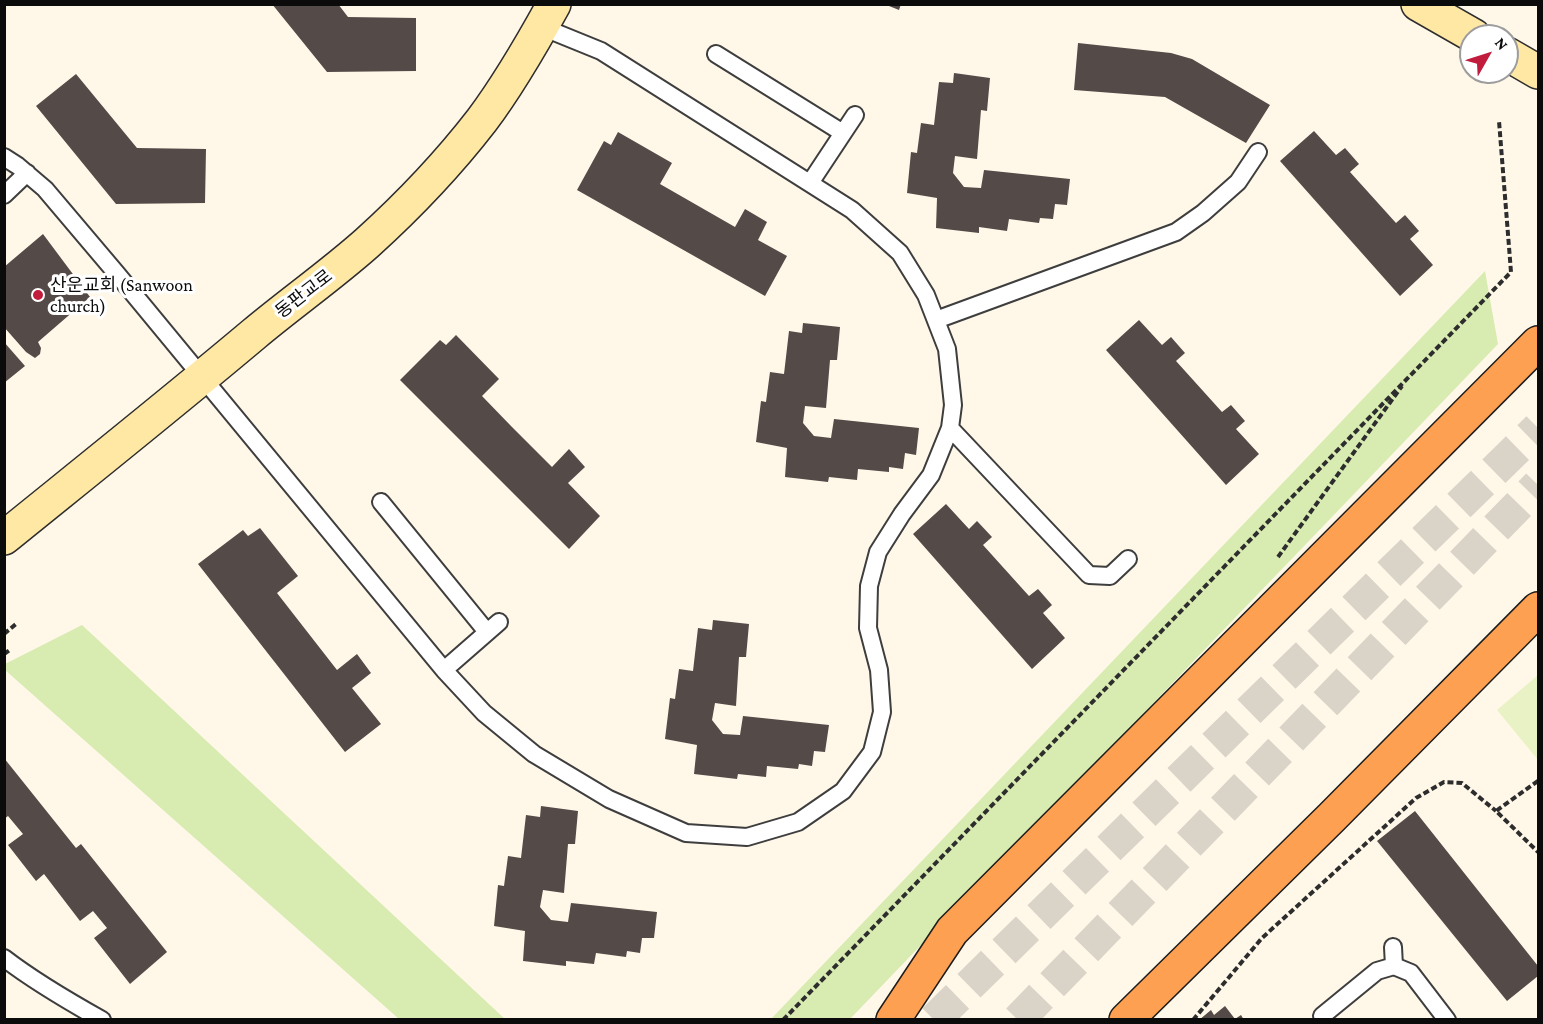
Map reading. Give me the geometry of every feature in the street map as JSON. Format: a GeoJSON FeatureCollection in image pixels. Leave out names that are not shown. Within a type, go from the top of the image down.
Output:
{"type":"FeatureCollection","features":[{"type":"Feature","properties":{"kind":"highway"},"geometry":{"type":"LineString","coordinates":[[893,1020],[952,931],[1539,343]]}},
{"type":"Feature","properties":{"kind":"highway"},"geometry":{"type":"LineString","coordinates":[[1126,1020],[1539,609]]}},
{"type":"Feature","properties":{"kind":"main road"},"geometry":{"type":"LineString","coordinates":[[1418,4],[1459,27]]}},
{"type":"Feature","properties":{"kind":"main road","name":"동판교로"},"geometry":{"type":"LineString","coordinates":[[4,538],[366,244],[412,201],[483,119],[548,16]]}},
{"type":"Feature","properties":{"kind":"main road"},"geometry":{"type":"LineString","coordinates":[[1519,61],[1539,72]]}},
{"type":"Feature","properties":{"kind":"lane"},"geometry":{"type":"LineString","coordinates":[[4,157],[45,189],[444,670],[484,713],[534,754],[609,799],[687,833],[747,837],[798,822],[843,790],[872,752],[882,712],[879,670],[868,628],[869,586],[878,552],[931,475],[950,428],[952,405],[947,349],[926,295],[900,253],[852,210],[548,16]]}},
{"type":"Feature","properties":{"kind":"lane"},"geometry":{"type":"LineString","coordinates":[[716,54],[843,133]]}},
{"type":"Feature","properties":{"kind":"lane"},"geometry":{"type":"LineString","coordinates":[[810,183],[855,115]]}},
{"type":"Feature","properties":{"kind":"lane"},"geometry":{"type":"LineString","coordinates":[[936,320],[1176,232],[1203,213],[1238,182],[1258,152]]}},
{"type":"Feature","properties":{"kind":"lane"},"geometry":{"type":"LineString","coordinates":[[4,195],[27,173]]}},
{"type":"Feature","properties":{"kind":"lane"},"geometry":{"type":"LineString","coordinates":[[950,428],[1089,575],[1110,576],[1128,559]]}},
{"type":"Feature","properties":{"kind":"lane"},"geometry":{"type":"LineString","coordinates":[[381,502],[493,627],[444,670]]}},
{"type":"Feature","properties":{"kind":"lane"},"geometry":{"type":"LineString","coordinates":[[1393,947],[1394,966]]}},
{"type":"Feature","properties":{"kind":"lane"},"geometry":{"type":"LineString","coordinates":[[4,958],[50,990],[102,1020]]}},
{"type":"Feature","properties":{"kind":"lane"},"geometry":{"type":"LineString","coordinates":[[1322,1016],[1377,971],[1394,966],[1411,973],[1442,1018]]}},
{"type":"Feature","properties":{"kind":"path"},"geometry":{"type":"LineString","coordinates":[[783,1020],[1511,272],[1498,121]]}},
{"type":"Feature","properties":{"kind":"path"},"geometry":{"type":"LineString","coordinates":[[1274,563],[1412,373]]}},
{"type":"Feature","properties":{"kind":"path"},"geometry":{"type":"LineString","coordinates":[[4,634],[16,624]]}},
{"type":"Feature","properties":{"kind":"path"},"geometry":{"type":"LineString","coordinates":[[4,654],[11,649]]}},
{"type":"Feature","properties":{"kind":"path"},"geometry":{"type":"LineString","coordinates":[[1496,811],[1539,781]]}},
{"type":"Feature","properties":{"kind":"path"},"geometry":{"type":"LineString","coordinates":[[1193,1020],[1262,938],[1416,798],[1444,782],[1462,783],[1496,811],[1539,852]]}},
{"type":"Feature","properties":{"kind":"green space"},"geometry":{"type":"Polygon","coordinates":[[[1485,271],[1498,344],[850,1019],[770,1020],[1485,271]]]}},
{"type":"Feature","properties":{"kind":"green space"},"geometry":{"type":"Polygon","coordinates":[[[82,625],[505,1019],[399,1019],[5,670],[5,664],[82,625]]]}},
{"type":"Feature","properties":{"kind":"green space"},"geometry":{"type":"Polygon","coordinates":[[[1538,675],[1538,760],[1497,710],[1538,675]]]}},
{"type":"Feature","properties":{"kind":"building"},"geometry":{"type":"Polygon","coordinates":[[[272,4],[338,4],[348,17],[416,18],[416,71],[327,72],[272,4]]]}},
{"type":"Feature","properties":{"kind":"building"},"geometry":{"type":"Polygon","coordinates":[[[884,4],[901,4],[899,10],[884,4]]]}},
{"type":"Feature","properties":{"kind":"building"},"geometry":{"type":"Polygon","coordinates":[[[1078,43],[1171,53],[1192,59],[1270,105],[1246,143],[1165,97],[1074,90],[1078,43]]]}},
{"type":"Feature","properties":{"kind":"building"},"geometry":{"type":"Polygon","coordinates":[[[954,73],[990,78],[987,111],[981,110],[977,159],[955,156],[953,173],[964,187],[981,188],[984,170],[1070,179],[1067,205],[1055,204],[1053,219],[1040,218],[1039,223],[1009,219],[1007,231],[979,227],[979,233],[936,228],[937,198],[907,193],[911,152],[917,153],[921,123],[934,125],[939,82],[953,83],[954,73]]]}},
{"type":"Feature","properties":{"kind":"building"},"geometry":{"type":"Polygon","coordinates":[[[76,74],[137,148],[206,149],[205,203],[116,204],[36,106],[76,74]]]}},
{"type":"Feature","properties":{"kind":"building"},"geometry":{"type":"Polygon","coordinates":[[[1314,131],[1336,155],[1345,148],[1359,164],[1350,172],[1396,223],[1405,215],[1419,231],[1410,239],[1433,265],[1400,296],[1280,161],[1314,131]]]}},
{"type":"Feature","properties":{"kind":"building"},"geometry":{"type":"Polygon","coordinates":[[[618,132],[672,163],[660,184],[735,227],[745,209],[767,222],[758,240],[787,256],[765,296],[577,190],[604,141],[611,145],[618,132]]]}},
{"type":"Feature","properties":{"kind":"building"},"geometry":{"type":"Polygon","coordinates":[[[43,234],[90,297],[38,342],[41,348],[40,354],[35,358],[26,352],[4,327],[4,267],[43,234]]]}},
{"type":"Feature","properties":{"kind":"building"},"geometry":{"type":"Polygon","coordinates":[[[1139,320],[1162,345],[1171,337],[1185,353],[1176,361],[1222,412],[1231,405],[1245,421],[1236,429],[1259,454],[1226,485],[1106,350],[1139,320]]]}},
{"type":"Feature","properties":{"kind":"building"},"geometry":{"type":"Polygon","coordinates":[[[803,323],[840,327],[837,360],[830,360],[826,408],[805,406],[803,423],[814,436],[831,438],[834,419],[919,428],[916,455],[905,453],[903,469],[889,467],[889,472],[858,469],[857,480],[829,477],[828,482],[785,477],[787,448],[756,442],[761,401],[766,402],[770,372],[784,374],[789,331],[802,333],[803,323]]]}},
{"type":"Feature","properties":{"kind":"building"},"geometry":{"type":"Polygon","coordinates":[[[456,335],[499,379],[482,396],[511,426],[552,467],[569,449],[585,467],[568,483],[600,516],[569,549],[400,380],[440,340],[446,345],[456,335]]]}},
{"type":"Feature","properties":{"kind":"building"},"geometry":{"type":"Polygon","coordinates":[[[4,342],[25,366],[4,383],[4,342]]]}},
{"type":"Feature","properties":{"kind":"building"},"geometry":{"type":"Polygon","coordinates":[[[946,504],[969,529],[977,521],[992,537],[983,545],[1029,596],[1038,589],[1052,605],[1043,613],[1065,638],[1032,669],[913,534],[946,504]]]}},
{"type":"Feature","properties":{"kind":"building"},"geometry":{"type":"Polygon","coordinates":[[[260,528],[298,576],[277,593],[337,670],[357,654],[371,673],[352,688],[381,724],[345,752],[198,564],[243,530],[248,536],[260,528]]]}},
{"type":"Feature","properties":{"kind":"building"},"geometry":{"type":"Polygon","coordinates":[[[713,620],[749,624],[746,657],[739,657],[736,706],[715,703],[712,720],[723,734],[740,735],[743,716],[829,725],[825,752],[814,751],[812,766],[799,764],[798,769],[767,766],[766,777],[738,774],[737,779],[694,774],[697,745],[665,739],[670,698],[675,699],[679,669],[693,671],[698,628],[712,630],[713,620]]]}},
{"type":"Feature","properties":{"kind":"building"},"geometry":{"type":"Polygon","coordinates":[[[4,758],[76,848],[81,844],[167,952],[130,984],[94,938],[107,928],[93,911],[80,921],[44,874],[36,881],[8,845],[23,834],[8,816],[4,819],[4,758]]]}},
{"type":"Feature","properties":{"kind":"building"},"geometry":{"type":"Polygon","coordinates":[[[541,806],[578,811],[575,844],[568,844],[564,893],[543,890],[540,907],[551,920],[568,922],[571,903],[657,912],[654,938],[642,938],[640,953],[627,951],[626,957],[596,953],[594,964],[566,961],[566,966],[523,961],[525,931],[494,926],[498,885],[504,886],[508,856],[521,858],[526,815],[540,817],[541,806]]]}},
{"type":"Feature","properties":{"kind":"building"},"geometry":{"type":"Polygon","coordinates":[[[1415,811],[1538,966],[1538,976],[1507,1001],[1377,841],[1415,811]]]}},
{"type":"Feature","properties":{"kind":"building"},"geometry":{"type":"Polygon","coordinates":[[[1225,1006],[1235,1019],[1241,1015],[1244,1020],[1199,1020],[1211,1010],[1214,1015],[1225,1006]]]}},
{"type":"Feature","properties":{"kind":"tunnel"},"geometry":{"type":"LineString","coordinates":[[934,1020],[1538,428]]}},
{"type":"Feature","properties":{"kind":"tunnel"},"geometry":{"type":"LineString","coordinates":[[1018,1020],[1538,485]]}},
{"type":"Feature","properties":{"kind":"place","name":"산운교회 (Sanwoon church)"},"geometry":{"type":"Point","coordinates":[38,295]}}]}
